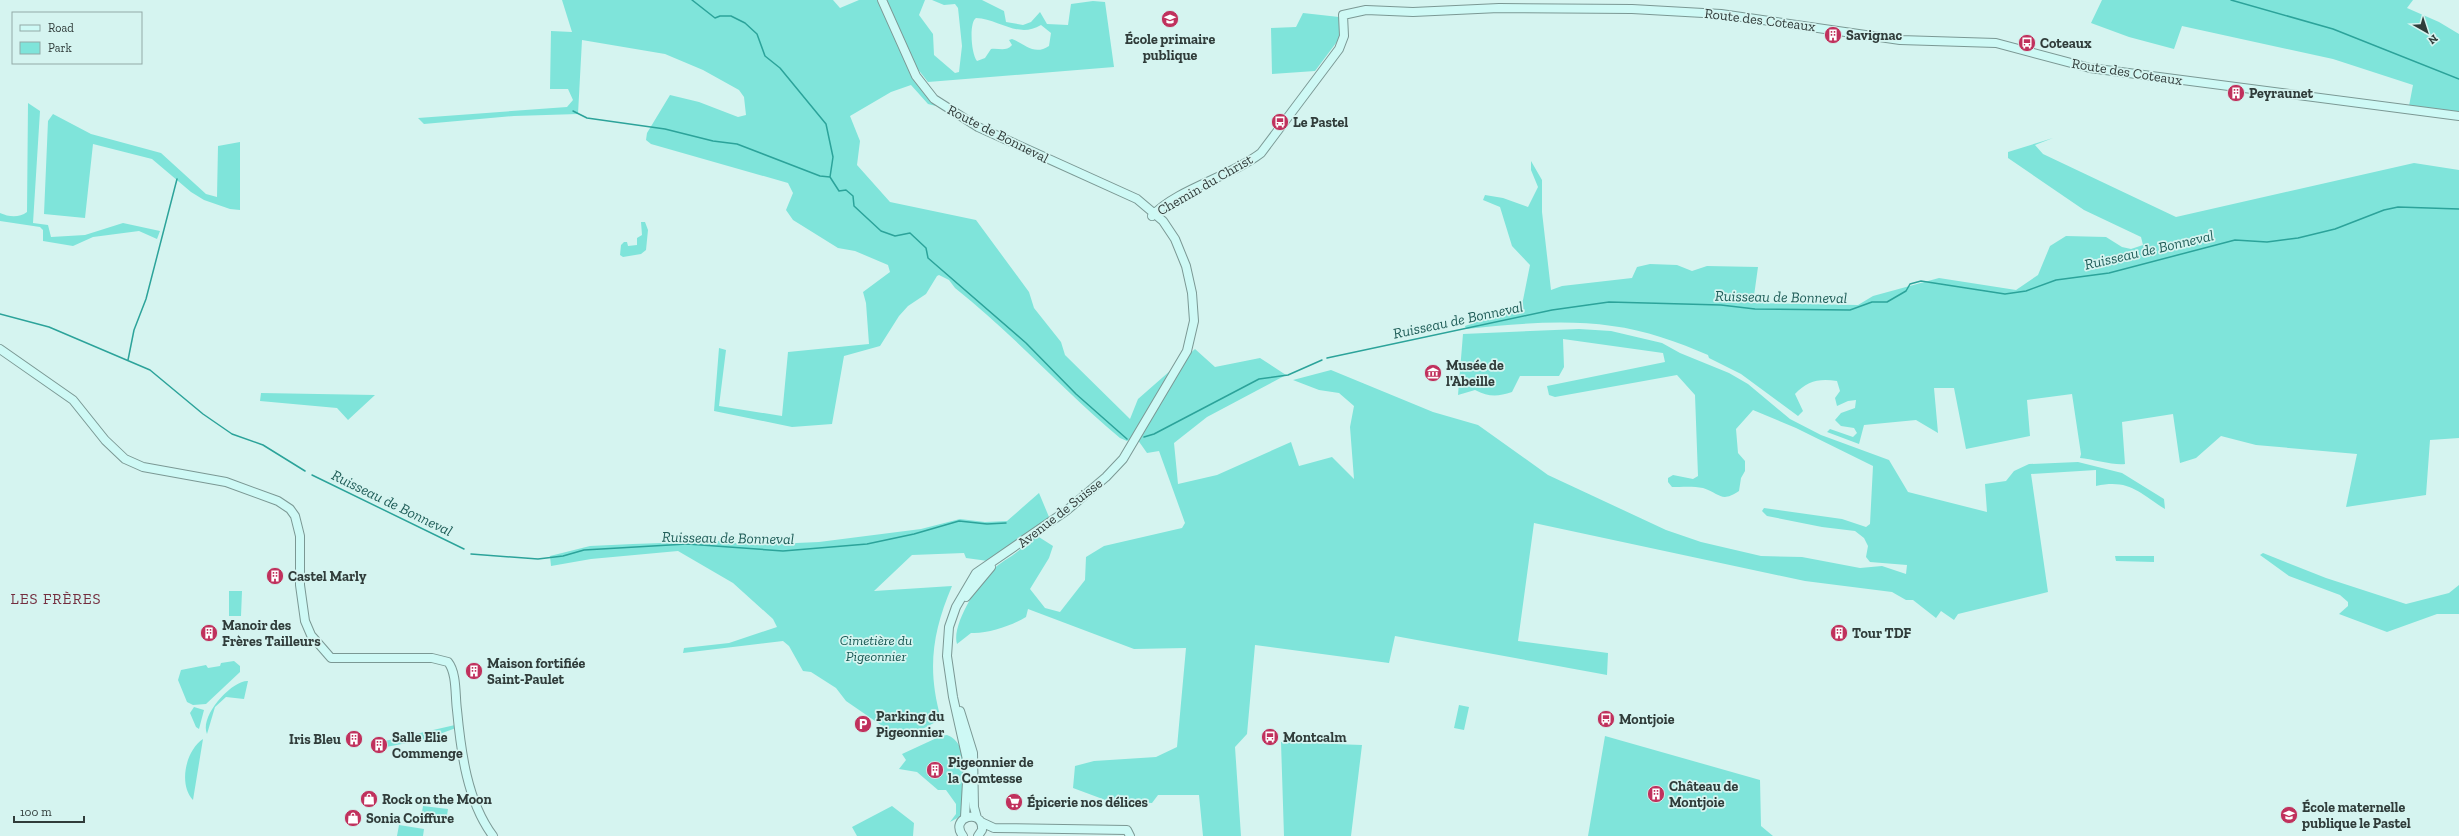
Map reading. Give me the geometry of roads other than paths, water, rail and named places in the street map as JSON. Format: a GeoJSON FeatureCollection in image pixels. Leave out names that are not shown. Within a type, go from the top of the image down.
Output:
{"type":"FeatureCollection","features":[{"type":"Feature","properties":{"kind":"street","name":"Route de Bonneval"},"geometry":{"type":"LineString","coordinates":[[882,0],[916,76],[934,99],[978,127],[1100,183],[1153,215],[1182,255],[1192,293],[1194,321],[1190,341],[1176,373],[1122,459]]}},
{"type":"Feature","properties":{"kind":"street","name":"Route des Coteaux"},"geometry":{"type":"LineString","coordinates":[[1344,15],[1366,10],[1413,12],[1499,8],[1632,9],[1721,14],[1900,40],[1996,44],[2090,68],[2459,116]]}},
{"type":"Feature","properties":{"kind":"street","name":"Chemin du Christ"},"geometry":{"type":"LineString","coordinates":[[1153,215],[1200,187],[1246,164],[1261,153],[1339,49],[1344,36],[1344,15]]}},
{"type":"Feature","properties":{"kind":"street"},"geometry":{"type":"LineString","coordinates":[[0,349],[73,400],[111,447],[135,464],[226,482],[272,498],[290,509],[295,516],[300,536],[300,585],[305,621],[311,635],[331,658],[432,658],[448,662],[452,670],[457,717],[472,794],[482,820],[493,836]]}},
{"type":"Feature","properties":{"kind":"street","name":"Avenue de Suisse"},"geometry":{"type":"LineString","coordinates":[[963,836],[959,826],[965,817],[968,764],[950,682],[947,650],[949,627],[961,595],[972,578],[985,566],[1013,549],[1066,511],[1106,477],[1122,459]]}},
{"type":"Feature","properties":{"kind":"street","name":"Avenue de Suisse"},"geometry":{"type":"LineString","coordinates":[[980,835],[979,820],[974,807],[973,753],[953,681],[952,640],[957,617],[968,594],[985,573],[1013,549]]}},
{"type":"Feature","properties":{"kind":"street"},"geometry":{"type":"LineString","coordinates":[[965,817],[979,820],[994,828],[1127,830],[1130,836]]}},
{"type":"Feature","properties":{"kind":"street"},"geometry":{"type":"LineString","coordinates":[[980,835],[994,828]]}},
{"type":"Feature","properties":{"kind":"waterway"},"geometry":{"type":"LineString","coordinates":[[692,0],[715,18],[720,16],[731,16],[745,23],[757,34],[765,56],[780,68],[826,124],[833,157],[830,177],[839,191],[846,190],[853,196],[854,206],[881,231],[895,236],[910,233],[926,248],[928,258],[1026,343],[1076,394],[1127,439]]}},
{"type":"Feature","properties":{"kind":"waterway"},"geometry":{"type":"LineString","coordinates":[[2231,0],[2333,29],[2459,79]]}},
{"type":"Feature","properties":{"kind":"waterway"},"geometry":{"type":"LineString","coordinates":[[573,111],[587,118],[665,129],[713,141],[737,144],[820,176],[830,177]]}},
{"type":"Feature","properties":{"kind":"waterway"},"geometry":{"type":"LineString","coordinates":[[128,360],[134,330],[146,299],[177,179]]}},
{"type":"Feature","properties":{"kind":"waterway","name":"Ruisseau de Bonneval"},"geometry":{"type":"LineString","coordinates":[[1327,358],[1552,310],[1609,302],[1721,305],[1755,309],[1850,310],[1872,302],[1887,302],[1906,291],[1910,284],[1921,281],[2005,294],[2026,291],[2056,280],[2109,273],[2235,240],[2267,242],[2298,238],[2335,229],[2384,210],[2398,207],[2459,209]]}},
{"type":"Feature","properties":{"kind":"waterway","name":"Ruisseau de Bonneval"},"geometry":{"type":"LineString","coordinates":[[0,314],[49,327],[150,370],[203,414],[232,434],[263,445],[305,471]]}},
{"type":"Feature","properties":{"kind":"waterway","name":"Ruisseau de Bonneval"},"geometry":{"type":"LineString","coordinates":[[1144,437],[1154,434],[1259,379],[1288,375],[1322,360]]}},
{"type":"Feature","properties":{"kind":"waterway","name":"Ruisseau de Bonneval"},"geometry":{"type":"LineString","coordinates":[[312,475],[464,549]]}},
{"type":"Feature","properties":{"kind":"waterway","name":"Ruisseau de Bonneval"},"geometry":{"type":"LineString","coordinates":[[471,554],[538,559],[563,556],[584,550],[687,544],[783,551],[867,544],[914,534],[959,521],[987,524],[1006,523]]}},
{"type":"Feature","properties":{"kind":"place","name":"École primaire publique"},"geometry":{"type":"Point","coordinates":[1170,19]}},
{"type":"Feature","properties":{"kind":"place","name":"Savignac"},"geometry":{"type":"Point","coordinates":[1833,35]}},
{"type":"Feature","properties":{"kind":"place","name":"Coteaux"},"geometry":{"type":"Point","coordinates":[2027,43]}},
{"type":"Feature","properties":{"kind":"place","name":"Peyraunet"},"geometry":{"type":"Point","coordinates":[2236,93]}},
{"type":"Feature","properties":{"kind":"place","name":"Le Pastel"},"geometry":{"type":"Point","coordinates":[1280,122]}},
{"type":"Feature","properties":{"kind":"place","name":"Musée de l'Abeille"},"geometry":{"type":"Point","coordinates":[1433,373]}},
{"type":"Feature","properties":{"kind":"place","name":"Castel Marly"},"geometry":{"type":"Point","coordinates":[275,576]}},
{"type":"Feature","properties":{"kind":"place","name":"Manoir des Frères Tailleurs"},"geometry":{"type":"Point","coordinates":[209,633]}},
{"type":"Feature","properties":{"kind":"place","name":"Tour TDF"},"geometry":{"type":"Point","coordinates":[1839,633]}},
{"type":"Feature","properties":{"kind":"place","name":"Maison fortifiée Saint-Paulet"},"geometry":{"type":"Point","coordinates":[474,671]}},
{"type":"Feature","properties":{"kind":"place","name":"Montjoie"},"geometry":{"type":"Point","coordinates":[1606,719]}},
{"type":"Feature","properties":{"kind":"place","name":"Parking du Pigeonnier"},"geometry":{"type":"Point","coordinates":[863,724]}},
{"type":"Feature","properties":{"kind":"place","name":"Montcalm"},"geometry":{"type":"Point","coordinates":[1270,737]}},
{"type":"Feature","properties":{"kind":"place","name":"Iris Bleu"},"geometry":{"type":"Point","coordinates":[354,739]}},
{"type":"Feature","properties":{"kind":"place","name":"Salle Elie Commenge"},"geometry":{"type":"Point","coordinates":[379,745]}},
{"type":"Feature","properties":{"kind":"place","name":"Pigeonnier de la Comtesse"},"geometry":{"type":"Point","coordinates":[935,770]}},
{"type":"Feature","properties":{"kind":"place","name":"Château de Montjoie"},"geometry":{"type":"Point","coordinates":[1656,794]}},
{"type":"Feature","properties":{"kind":"place","name":"Rock on the Moon"},"geometry":{"type":"Point","coordinates":[369,799]}},
{"type":"Feature","properties":{"kind":"place","name":"Épicerie nos délices"},"geometry":{"type":"Point","coordinates":[1014,802]}},
{"type":"Feature","properties":{"kind":"place","name":"École maternelle publique le Pastel"},"geometry":{"type":"Point","coordinates":[2289,815]}},
{"type":"Feature","properties":{"kind":"place","name":"Sonia Coiffure"},"geometry":{"type":"Point","coordinates":[353,818]}},
{"type":"Feature","properties":{"kind":"district","name":"LES FRÈRES"},"geometry":{"type":"Point","coordinates":[56,599]}},
{"type":"Feature","properties":{"kind":"park label","name":"Cimetière du Pigeonnier"},"geometry":{"type":"Point","coordinates":[876,648]}}]}
